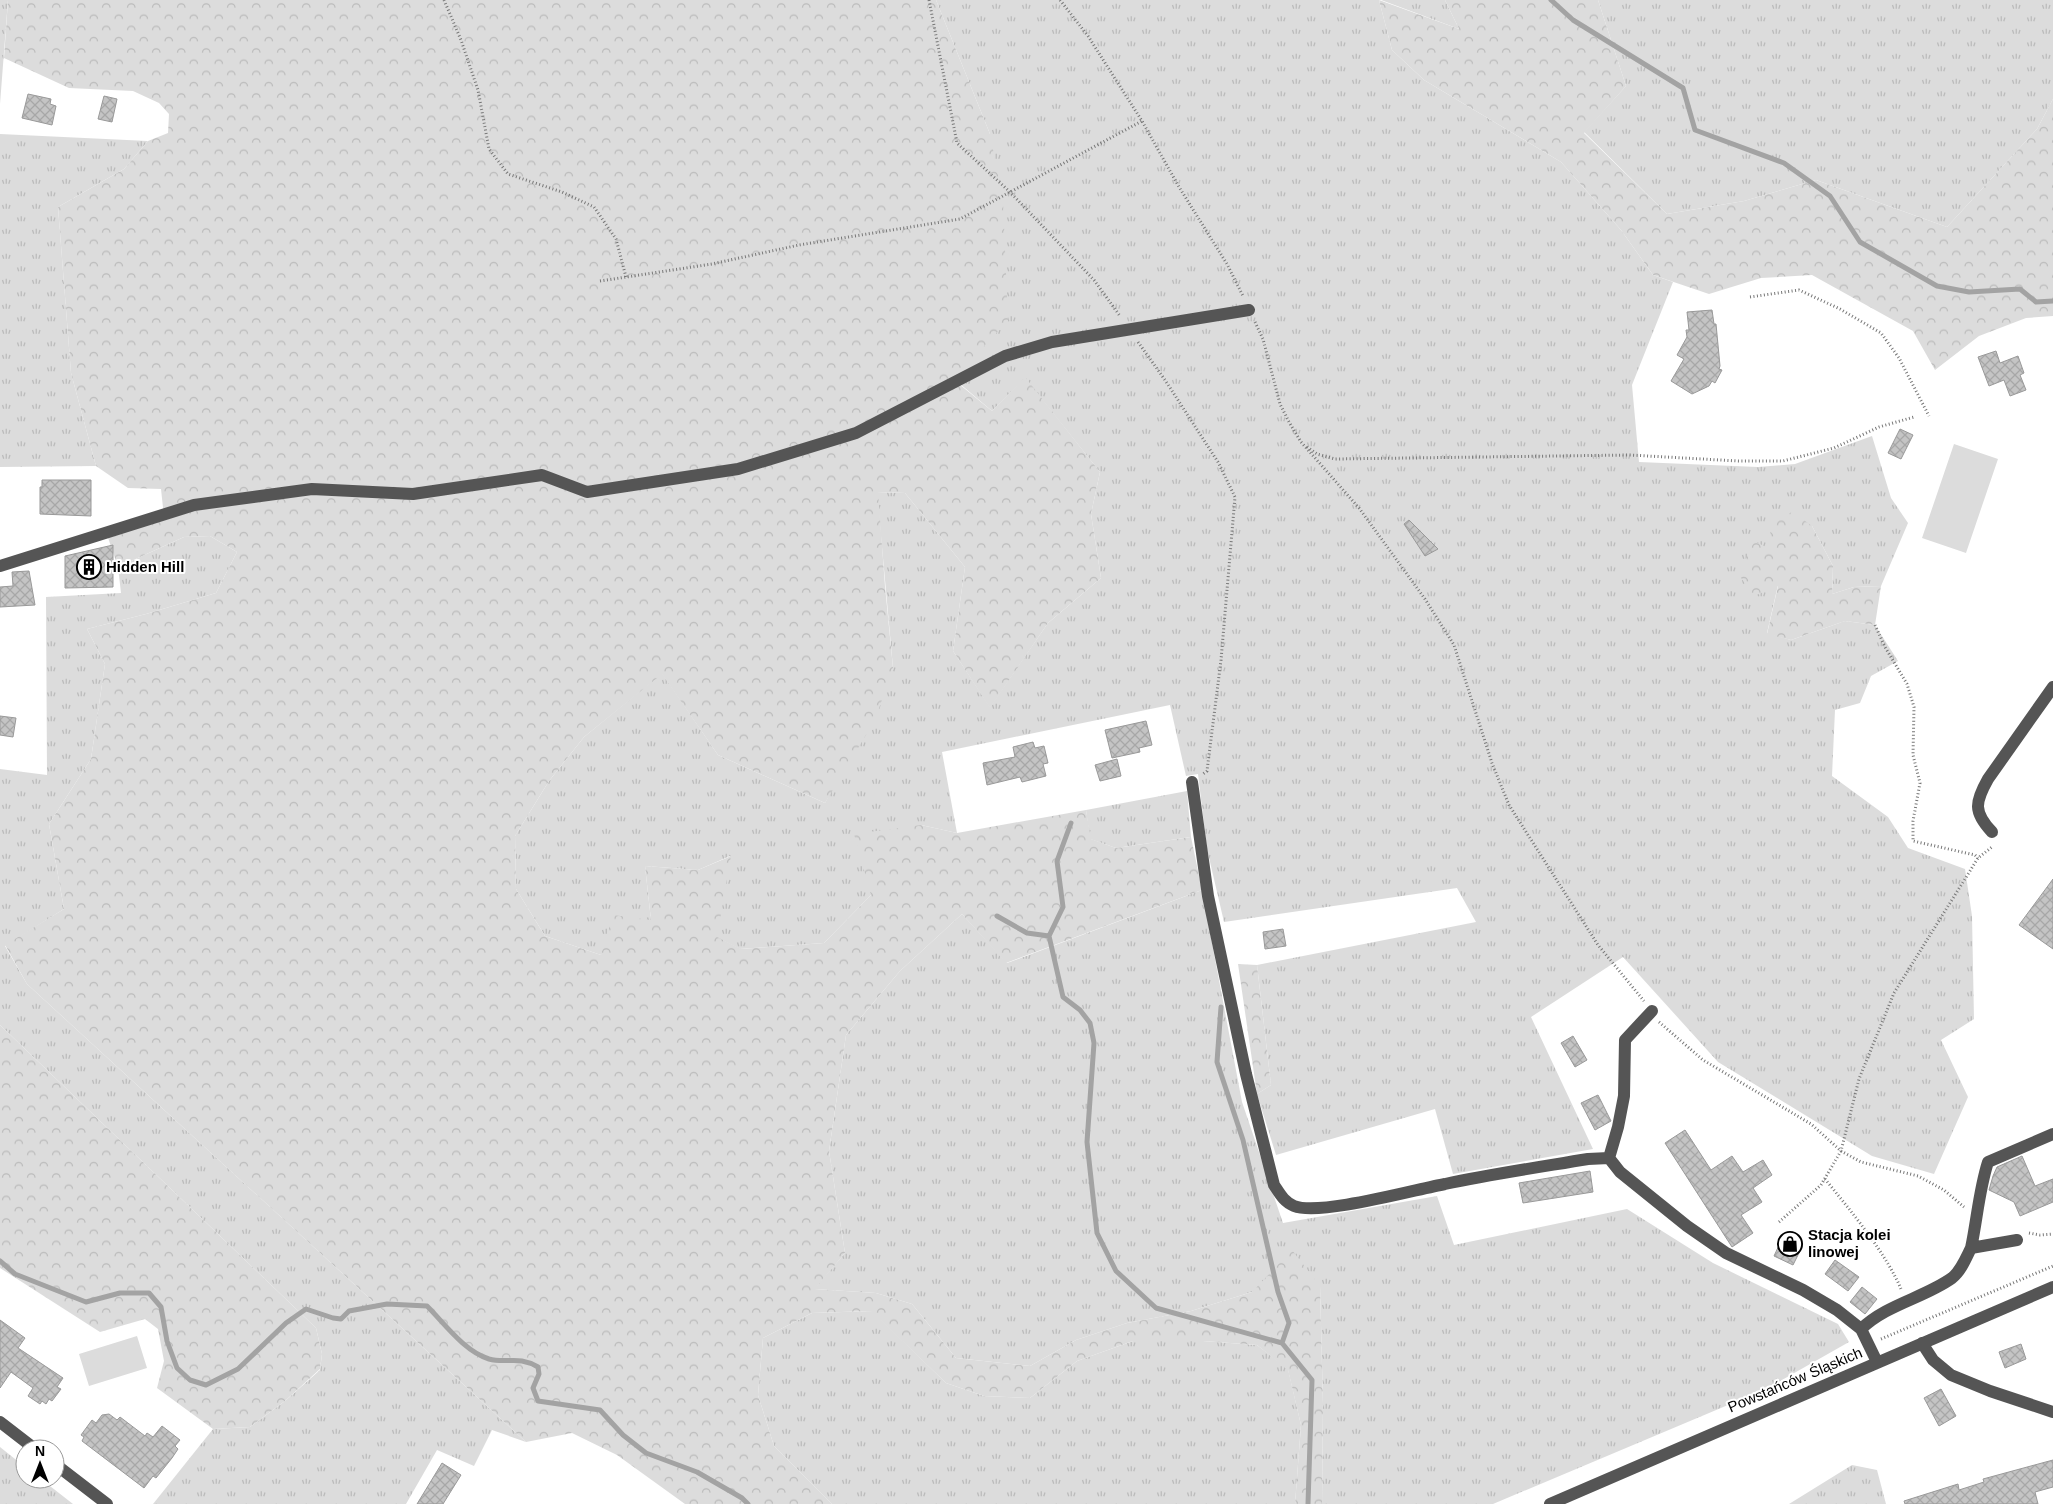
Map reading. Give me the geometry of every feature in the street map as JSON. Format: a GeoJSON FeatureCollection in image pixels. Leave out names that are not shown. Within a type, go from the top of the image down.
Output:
{"type":"FeatureCollection","features":[{"type":"Feature","properties":{"kind":"street"},"geometry":{"type":"LineString","coordinates":[[0,566],[194,505],[312,489],[413,494],[542,475],[587,492],[738,469],[856,433],[1005,356],[1052,342],[1249,310]]}},
{"type":"Feature","properties":{"kind":"street"},"geometry":{"type":"LineString","coordinates":[[1992,832],[1979,816],[1978,804],[1980,794],[1988,779],[2053,687]]}},
{"type":"Feature","properties":{"kind":"street"},"geometry":{"type":"LineString","coordinates":[[1192,782],[1208,896],[1244,1064],[1274,1185],[1282,1199],[1294,1206],[1311,1209],[1336,1206],[1445,1183],[1588,1159],[1609,1158]]}},
{"type":"Feature","properties":{"kind":"street"},"geometry":{"type":"LineString","coordinates":[[1609,1158],[1624,1096],[1625,1040],[1652,1011]]}},
{"type":"Feature","properties":{"kind":"street"},"geometry":{"type":"LineString","coordinates":[[1861,1329],[1872,1319],[1953,1277],[1964,1263],[1971,1248],[1982,1180],[1988,1162],[2053,1134]]}},
{"type":"Feature","properties":{"kind":"street"},"geometry":{"type":"LineString","coordinates":[[1609,1158],[1620,1172],[1687,1226],[1726,1253],[1803,1290],[1837,1310],[1861,1329],[1877,1362]]}},
{"type":"Feature","properties":{"kind":"street"},"geometry":{"type":"LineString","coordinates":[[1971,1248],[2017,1240]]}},
{"type":"Feature","properties":{"kind":"street","name":"Powstańców Śląskich"},"geometry":{"type":"LineString","coordinates":[[1550,1504],[2053,1287]]}},
{"type":"Feature","properties":{"kind":"street"},"geometry":{"type":"LineString","coordinates":[[1922,1343],[1933,1360],[1951,1375],[1990,1391],[2053,1412]]}},
{"type":"Feature","properties":{"kind":"street"},"geometry":{"type":"LineString","coordinates":[[0,1422],[22,1439]]}},
{"type":"Feature","properties":{"kind":"street"},"geometry":{"type":"LineString","coordinates":[[65,1472],[108,1504]]}},
{"type":"Feature","properties":{"kind":"path"},"geometry":{"type":"LineString","coordinates":[[444,0],[478,90],[489,149],[508,174],[562,192],[594,207],[616,239],[626,276]]}},
{"type":"Feature","properties":{"kind":"path"},"geometry":{"type":"LineString","coordinates":[[929,0],[957,143],[1010,192],[1094,280],[1166,380],[1218,462],[1235,498],[1221,660],[1207,771],[1192,782]]}},
{"type":"Feature","properties":{"kind":"path"},"geometry":{"type":"LineString","coordinates":[[1060,0],[1088,36],[1142,121],[1179,187],[1228,264],[1263,339],[1280,404],[1301,442],[1359,508],[1425,598],[1454,645],[1492,763],[1510,805],[1598,944],[1661,1025],[1702,1060],[1811,1124],[1841,1151],[1861,1162],[1918,1176],[1944,1190],[1977,1219]]}},
{"type":"Feature","properties":{"kind":"path"},"geometry":{"type":"LineString","coordinates":[[600,281],[712,264],[799,245],[960,219],[1142,121]]}},
{"type":"Feature","properties":{"kind":"path"},"geometry":{"type":"LineString","coordinates":[[1750,297],[1799,290],[1840,309],[1881,333],[1899,358],[1929,416]]}},
{"type":"Feature","properties":{"kind":"path"},"geometry":{"type":"LineString","coordinates":[[1301,442],[1317,454],[1334,459],[1630,455],[1738,461],[1783,461],[1834,448],[1879,427],[1914,417]]}},
{"type":"Feature","properties":{"kind":"path"},"geometry":{"type":"LineString","coordinates":[[1875,625],[1907,684],[1914,707],[1913,755],[1920,783],[1913,821],[1913,842],[1975,855],[1978,858]]}},
{"type":"Feature","properties":{"kind":"path"},"geometry":{"type":"LineString","coordinates":[[1779,1222],[1821,1185],[1841,1151],[1860,1079],[1894,993],[1978,858],[2001,839],[1992,832]]}},
{"type":"Feature","properties":{"kind":"path"},"geometry":{"type":"LineString","coordinates":[[1825,1179],[1896,1276]]}},
{"type":"Feature","properties":{"kind":"path"},"geometry":{"type":"LineString","coordinates":[[2040,1235],[2053,1234]]}},
{"type":"Feature","properties":{"kind":"path"},"geometry":{"type":"LineString","coordinates":[[1868,1344],[2053,1266]]}},
{"type":"Feature","properties":{"kind":"green space"},"geometry":{"type":"Polygon","coordinates":[[[0,0],[8,0],[0,104],[0,0]]]}},
{"type":"Feature","properties":{"kind":"green space"},"geometry":{"type":"Polygon","coordinates":[[[8,0],[936,0],[990,134],[1003,201],[1008,321],[953,379],[992,411],[1025,377],[1100,472],[1091,514],[1101,578],[1048,623],[990,708],[953,651],[965,567],[905,493],[878,492],[893,668],[875,720],[825,803],[718,755],[662,674],[584,737],[549,781],[515,836],[516,889],[545,936],[601,955],[613,915],[651,920],[645,866],[698,870],[731,856],[717,937],[741,949],[824,943],[871,895],[854,834],[921,825],[957,833],[1086,810],[1091,839],[1116,848],[1191,837],[1202,890],[1006,963],[962,914],[900,971],[846,1035],[829,1151],[845,1253],[815,1289],[876,1293],[912,1304],[956,1358],[1030,1366],[1076,1340],[1127,1323],[1191,1311],[1252,1292],[1292,1250],[1320,1286],[1323,1404],[1322,1504],[1295,1504],[1301,1425],[1288,1370],[1257,1345],[1203,1341],[1133,1341],[1077,1361],[1030,1398],[984,1396],[946,1383],[871,1311],[812,1313],[763,1338],[758,1395],[774,1446],[832,1504],[685,1504],[617,1455],[572,1433],[526,1442],[27,984],[5,945],[64,909],[49,824],[91,759],[105,664],[87,629],[216,593],[237,552],[210,536],[184,537],[118,567],[105,529],[164,517],[161,489],[128,488],[96,466],[71,373],[58,207],[124,169],[148,141],[168,133],[169,114],[159,103],[133,91],[69,88],[4,58],[8,0]]]}},
{"type":"Feature","properties":{"kind":"green space"},"geometry":{"type":"Polygon","coordinates":[[[936,0],[1379,0],[1392,50],[1424,80],[1561,162],[1621,230],[1653,275],[1673,282],[1632,385],[1639,462],[1758,467],[1795,464],[1872,436],[1891,498],[1908,523],[1881,586],[1854,587],[1832,594],[1833,566],[1812,526],[1778,585],[1767,633],[1791,640],[1845,621],[1875,625],[1898,661],[1871,676],[1860,703],[1835,710],[1832,776],[1888,817],[1908,848],[1965,869],[1972,916],[1974,1019],[1941,1040],[1968,1097],[1934,1174],[1872,1156],[1718,1062],[1623,957],[1531,1017],[1593,1149],[1453,1174],[1435,1109],[1276,1155],[1257,1094],[1271,1085],[1257,965],[1476,922],[1457,888],[1224,922],[1207,849],[1198,774],[1186,776],[1170,705],[942,752],[957,833],[921,825],[871,895],[824,943],[740,949],[716,937],[730,856],[698,870],[645,866],[651,920],[601,955],[545,936],[516,889],[515,836],[549,781],[584,737],[662,673],[718,755],[825,803],[893,668],[877,492],[905,493],[965,567],[953,651],[990,707],[1048,623],[1101,578],[1091,514],[1100,472],[1025,378],[992,411],[953,378],[990,134],[936,0]]]}},
{"type":"Feature","properties":{"kind":"green space"},"geometry":{"type":"Polygon","coordinates":[[[1379,0],[1459,29],[1445,0],[1598,0],[1626,86],[1584,133],[1667,214],[1744,201],[1816,180],[1947,227],[2037,129],[2053,99],[2053,316],[2026,318],[1979,336],[1935,370],[1913,331],[1812,275],[1761,278],[1709,294],[1653,275],[1621,230],[1561,162],[1424,80],[1392,50],[1379,0]]]}},
{"type":"Feature","properties":{"kind":"green space"},"geometry":{"type":"Polygon","coordinates":[[[1381,0],[1445,0],[1459,29],[1381,0]]]}},
{"type":"Feature","properties":{"kind":"green space"},"geometry":{"type":"Polygon","coordinates":[[[1598,0],[2053,0],[2053,99],[2037,129],[1947,227],[1816,180],[1744,201],[1667,214],[1584,132],[1626,86],[1598,0]]]}},
{"type":"Feature","properties":{"kind":"green space"},"geometry":{"type":"Polygon","coordinates":[[[0,134],[148,141],[124,169],[58,207],[71,373],[96,466],[0,467],[0,134]]]}},
{"type":"Feature","properties":{"kind":"green space"},"geometry":{"type":"Polygon","coordinates":[[[1954,444],[1998,459],[1966,553],[1922,538],[1954,444]]]}},
{"type":"Feature","properties":{"kind":"green space"},"geometry":{"type":"Polygon","coordinates":[[[1793,512],[1812,526],[1833,566],[1832,594],[1854,587],[1881,586],[1875,625],[1845,621],[1791,640],[1767,634],[1778,586],[1754,596],[1739,575],[1754,541],[1772,550],[1769,519],[1793,512]]]}},
{"type":"Feature","properties":{"kind":"green space"},"geometry":{"type":"Polygon","coordinates":[[[210,536],[237,552],[216,593],[87,629],[105,664],[91,759],[49,824],[64,909],[5,946],[27,984],[526,1442],[492,1430],[474,1466],[437,1450],[406,1504],[153,1504],[213,1429],[250,1427],[285,1401],[320,1370],[322,1354],[316,1328],[0,1025],[0,769],[47,775],[46,597],[121,593],[118,567],[184,537],[210,536]]]}},
{"type":"Feature","properties":{"kind":"green space"},"geometry":{"type":"Polygon","coordinates":[[[1187,791],[1191,837],[1116,848],[1090,839],[1086,810],[1187,791]]]}},
{"type":"Feature","properties":{"kind":"green space"},"geometry":{"type":"Polygon","coordinates":[[[1202,890],[1242,1102],[1283,1223],[1437,1196],[1454,1245],[1627,1209],[1713,1263],[1838,1324],[1849,1342],[1766,1389],[1493,1504],[1322,1504],[1323,1404],[1320,1286],[1252,1292],[1191,1311],[1127,1323],[1076,1340],[1030,1366],[956,1358],[912,1304],[876,1293],[814,1289],[845,1253],[829,1151],[846,1035],[900,971],[962,914],[1007,963],[1202,890]]]}},
{"type":"Feature","properties":{"kind":"green space"},"geometry":{"type":"Polygon","coordinates":[[[1238,964],[1257,965],[1271,1085],[1257,1094],[1238,964]]]}},
{"type":"Feature","properties":{"kind":"green space"},"geometry":{"type":"Polygon","coordinates":[[[0,1025],[316,1328],[322,1354],[320,1369],[285,1401],[250,1427],[213,1429],[157,1388],[164,1361],[158,1329],[145,1319],[100,1332],[0,1268],[0,1025]]]}},
{"type":"Feature","properties":{"kind":"green space"},"geometry":{"type":"Polygon","coordinates":[[[872,1311],[946,1383],[984,1396],[1030,1398],[1077,1361],[1133,1341],[1203,1341],[1257,1345],[1288,1369],[1301,1425],[1295,1504],[832,1504],[774,1446],[758,1395],[763,1338],[812,1313],[872,1311]]]}},
{"type":"Feature","properties":{"kind":"green space"},"geometry":{"type":"Polygon","coordinates":[[[137,1336],[147,1368],[89,1386],[79,1354],[137,1336]]]}},
{"type":"Feature","properties":{"kind":"green space"},"geometry":{"type":"Polygon","coordinates":[[[0,1447],[15,1459],[15,1489],[54,1489],[73,1504],[0,1504],[0,1447]]]}},
{"type":"Feature","properties":{"kind":"green space"},"geometry":{"type":"Polygon","coordinates":[[[1852,1465],[1877,1470],[1886,1504],[1789,1504],[1852,1465]]]}},
{"type":"Feature","properties":{"kind":"building"},"geometry":{"type":"Polygon","coordinates":[[[28,94],[51,99],[50,104],[56,106],[52,125],[22,118],[28,94]]]}},
{"type":"Feature","properties":{"kind":"building"},"geometry":{"type":"Polygon","coordinates":[[[104,96],[117,99],[112,122],[98,119],[104,96]]]}},
{"type":"Feature","properties":{"kind":"building"},"geometry":{"type":"Polygon","coordinates":[[[1712,310],[1714,324],[1716,324],[1719,369],[1722,370],[1715,383],[1712,381],[1709,386],[1692,394],[1671,381],[1684,359],[1677,355],[1687,337],[1686,330],[1689,330],[1687,312],[1712,310]]]}},
{"type":"Feature","properties":{"kind":"building"},"geometry":{"type":"Polygon","coordinates":[[[1996,351],[2000,363],[2018,356],[2024,373],[2020,375],[2026,390],[2010,396],[2004,380],[1989,386],[1978,357],[1996,351]]]}},
{"type":"Feature","properties":{"kind":"building"},"geometry":{"type":"Polygon","coordinates":[[[1900,429],[1913,435],[1901,459],[1888,453],[1900,429]]]}},
{"type":"Feature","properties":{"kind":"building"},"geometry":{"type":"Polygon","coordinates":[[[42,480],[91,480],[91,516],[40,514],[40,487],[42,487],[42,480]]]}},
{"type":"Feature","properties":{"kind":"building"},"geometry":{"type":"Polygon","coordinates":[[[1409,520],[1438,549],[1425,556],[1404,524],[1409,520]]]}},
{"type":"Feature","properties":{"kind":"building","name":"Hidden Hill"},"geometry":{"type":"Polygon","coordinates":[[[113,545],[113,587],[65,588],[65,556],[113,545]]]}},
{"type":"Feature","properties":{"kind":"building"},"geometry":{"type":"Polygon","coordinates":[[[29,571],[35,605],[0,607],[0,587],[13,586],[12,572],[29,571]]]}},
{"type":"Feature","properties":{"kind":"building"},"geometry":{"type":"Polygon","coordinates":[[[0,716],[16,718],[13,737],[0,735],[0,716]]]}},
{"type":"Feature","properties":{"kind":"building"},"geometry":{"type":"Polygon","coordinates":[[[1146,721],[1152,745],[1139,748],[1140,752],[1112,758],[1105,730],[1146,721]]]}},
{"type":"Feature","properties":{"kind":"building"},"geometry":{"type":"Polygon","coordinates":[[[1033,742],[1035,748],[1044,746],[1048,763],[1043,764],[1046,776],[1022,782],[1020,777],[987,785],[983,763],[1015,757],[1013,747],[1033,742]]]}},
{"type":"Feature","properties":{"kind":"building"},"geometry":{"type":"Polygon","coordinates":[[[1117,759],[1121,776],[1100,781],[1095,765],[1117,759]]]}},
{"type":"Feature","properties":{"kind":"building"},"geometry":{"type":"Polygon","coordinates":[[[2053,879],[2053,949],[2019,925],[2053,879]]]}},
{"type":"Feature","properties":{"kind":"building"},"geometry":{"type":"Polygon","coordinates":[[[1283,929],[1286,946],[1265,949],[1263,932],[1283,929]]]}},
{"type":"Feature","properties":{"kind":"building"},"geometry":{"type":"Polygon","coordinates":[[[1573,1036],[1587,1060],[1575,1067],[1561,1043],[1573,1036]]]}},
{"type":"Feature","properties":{"kind":"building"},"geometry":{"type":"Polygon","coordinates":[[[1598,1095],[1611,1121],[1595,1130],[1581,1103],[1598,1095]]]}},
{"type":"Feature","properties":{"kind":"building"},"geometry":{"type":"Polygon","coordinates":[[[1685,1130],[1711,1170],[1732,1156],[1743,1172],[1763,1160],[1772,1175],[1753,1188],[1762,1202],[1741,1215],[1753,1233],[1732,1247],[1665,1143],[1685,1130]]]}},
{"type":"Feature","properties":{"kind":"building"},"geometry":{"type":"Polygon","coordinates":[[[2022,1156],[2035,1186],[2053,1179],[2053,1202],[2020,1216],[2014,1202],[1989,1190],[1997,1167],[2022,1156]]]}},
{"type":"Feature","properties":{"kind":"building"},"geometry":{"type":"Polygon","coordinates":[[[1590,1171],[1593,1192],[1523,1203],[1519,1183],[1590,1171]]]}},
{"type":"Feature","properties":{"kind":"building"},"geometry":{"type":"Polygon","coordinates":[[[1787,1237],[1799,1243],[1796,1250],[1800,1251],[1793,1265],[1774,1256],[1781,1241],[1784,1243],[1787,1237]]]}},
{"type":"Feature","properties":{"kind":"building"},"geometry":{"type":"Polygon","coordinates":[[[1835,1260],[1859,1277],[1848,1291],[1825,1274],[1835,1260]]]}},
{"type":"Feature","properties":{"kind":"building"},"geometry":{"type":"Polygon","coordinates":[[[1862,1287],[1877,1299],[1865,1314],[1850,1302],[1862,1287]]]}},
{"type":"Feature","properties":{"kind":"building"},"geometry":{"type":"Polygon","coordinates":[[[0,1320],[25,1338],[18,1348],[63,1378],[57,1387],[61,1389],[52,1401],[49,1399],[46,1404],[42,1401],[40,1404],[28,1396],[33,1388],[11,1372],[0,1388],[0,1320]]]}},
{"type":"Feature","properties":{"kind":"building"},"geometry":{"type":"Polygon","coordinates":[[[2021,1344],[2026,1359],[2005,1368],[1999,1352],[2021,1344]]]}},
{"type":"Feature","properties":{"kind":"building"},"geometry":{"type":"Polygon","coordinates":[[[1941,1389],[1956,1416],[1939,1426],[1924,1398],[1941,1389]]]}},
{"type":"Feature","properties":{"kind":"building"},"geometry":{"type":"Polygon","coordinates":[[[109,1414],[117,1420],[120,1417],[145,1436],[147,1433],[153,1437],[162,1426],[180,1440],[175,1446],[178,1449],[172,1458],[156,1478],[153,1476],[144,1488],[82,1441],[84,1437],[81,1435],[92,1420],[96,1423],[102,1415],[109,1414]]]}},
{"type":"Feature","properties":{"kind":"building"},"geometry":{"type":"Polygon","coordinates":[[[2053,1460],[2053,1487],[2035,1492],[2038,1504],[1905,1504],[1904,1501],[1958,1484],[1959,1490],[1984,1482],[1983,1479],[2053,1460]]]}},
{"type":"Feature","properties":{"kind":"building"},"geometry":{"type":"Polygon","coordinates":[[[442,1463],[461,1475],[443,1504],[417,1504],[442,1463]]]}},
{"type":"Feature","properties":{"kind":"waterway"},"geometry":{"type":"LineString","coordinates":[[1551,0],[1573,20],[1683,88],[1695,130],[1784,163],[1830,196],[1860,242],[1937,286],[1969,292],[2020,289],[2036,302],[2053,301]]}},
{"type":"Feature","properties":{"kind":"waterway"},"geometry":{"type":"LineString","coordinates":[[1071,823],[1057,861],[1063,907],[1049,936],[1063,997],[1080,1010],[1090,1023],[1094,1043],[1087,1142],[1097,1233],[1116,1271],[1156,1308],[1282,1343],[1312,1380],[1308,1504]]}},
{"type":"Feature","properties":{"kind":"waterway"},"geometry":{"type":"LineString","coordinates":[[997,916],[1027,933],[1049,936]]}},
{"type":"Feature","properties":{"kind":"waterway"},"geometry":{"type":"LineString","coordinates":[[1221,1007],[1217,1062],[1243,1140],[1278,1292],[1289,1323],[1282,1343]]}},
{"type":"Feature","properties":{"kind":"waterway"},"geometry":{"type":"LineString","coordinates":[[0,1261],[15,1274],[86,1302],[120,1293],[149,1293],[161,1307],[167,1341],[177,1368],[190,1380],[206,1385],[238,1369],[286,1323],[306,1309],[341,1319],[349,1311],[387,1304],[427,1306],[455,1336],[480,1355],[495,1360],[524,1361],[538,1367],[539,1374],[533,1388],[538,1401],[600,1410],[623,1435],[646,1453],[697,1472],[742,1498],[748,1504]]}},
{"type":"Feature","properties":{"kind":"place","name":"Hidden Hill"},"geometry":{"type":"Point","coordinates":[89,567]}},
{"type":"Feature","properties":{"kind":"place","name":"Stacja kolei linowej"},"geometry":{"type":"Point","coordinates":[1790,1244]}}]}
